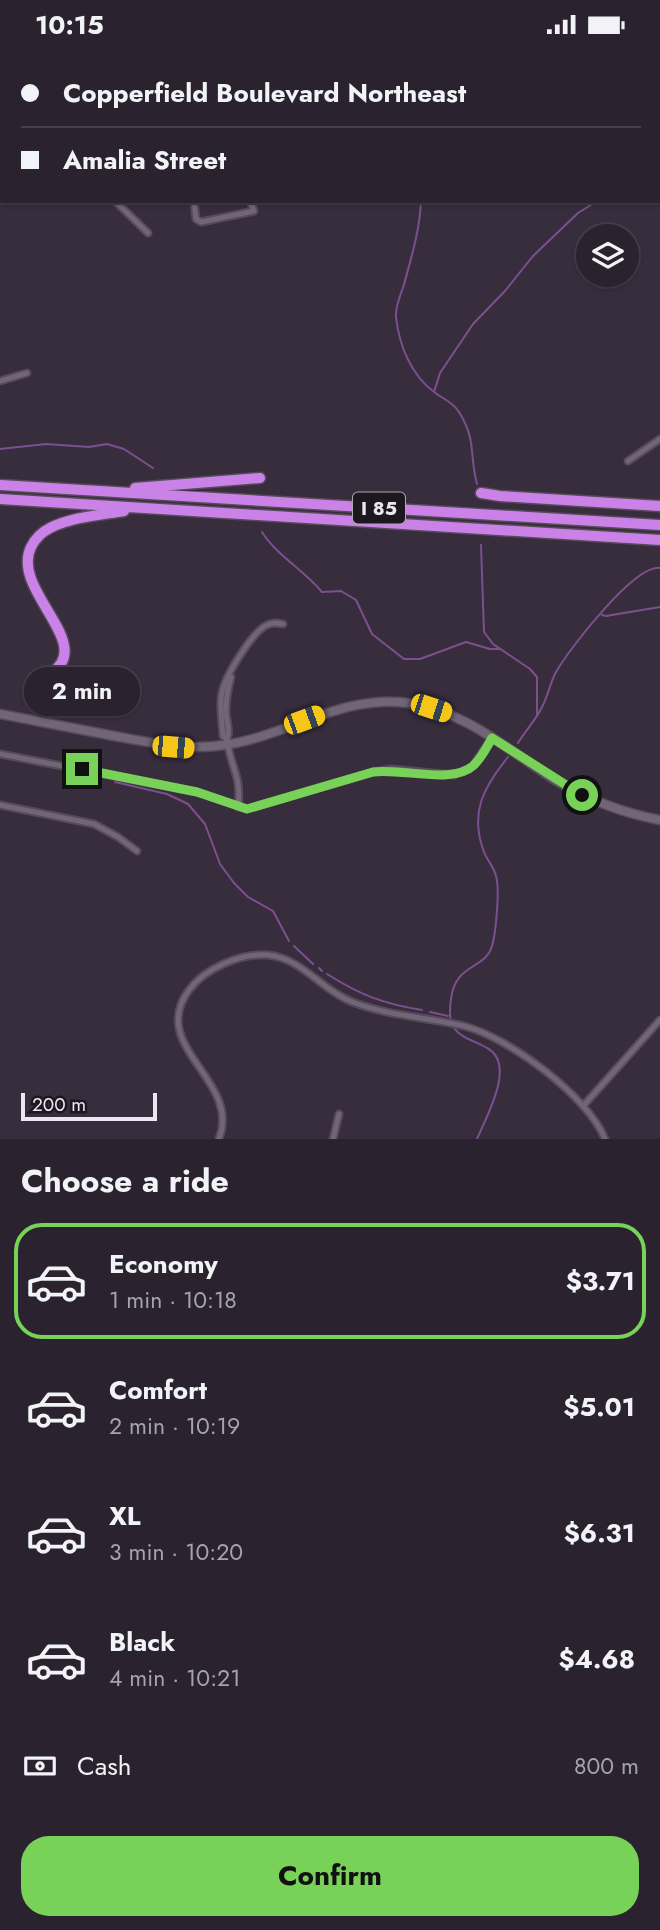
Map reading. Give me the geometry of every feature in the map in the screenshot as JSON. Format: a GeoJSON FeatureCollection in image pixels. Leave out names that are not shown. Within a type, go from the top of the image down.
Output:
{"type":"FeatureCollection","features":[{"type":"Feature","properties":{"kind":"highway"},"geometry":{"type":"LineString","coordinates":[[105,491],[260,478]]}},
{"type":"Feature","properties":{"kind":"highway","name":"I 85"},"geometry":{"type":"LineString","coordinates":[[0,485],[657,524]]}},
{"type":"Feature","properties":{"kind":"highway"},"geometry":{"type":"LineString","coordinates":[[481,493],[660,506]]}},
{"type":"Feature","properties":{"kind":"highway","name":"I 85"},"geometry":{"type":"LineString","coordinates":[[0,499],[660,540]]}},
{"type":"Feature","properties":{"kind":"highway"},"geometry":{"type":"LineString","coordinates":[[51,673],[62,662],[65,644],[29,577],[27,559],[33,543],[52,527],[142,508]]}},
{"type":"Feature","properties":{"kind":"main road"},"geometry":{"type":"LineString","coordinates":[[0,714],[173,747],[208,747],[339,708],[387,701],[431,708],[449,713],[582,795],[621,811],[660,820]]}},
{"type":"Feature","properties":{"kind":"street"},"geometry":{"type":"LineString","coordinates":[[117,203],[148,233]]}},
{"type":"Feature","properties":{"kind":"street"},"geometry":{"type":"LineString","coordinates":[[194,203],[196,219],[201,222],[254,211],[251,203]]}},
{"type":"Feature","properties":{"kind":"street"},"geometry":{"type":"LineString","coordinates":[[0,381],[27,373]]}},
{"type":"Feature","properties":{"kind":"street"},"geometry":{"type":"LineString","coordinates":[[628,461],[660,439]]}},
{"type":"Feature","properties":{"kind":"street"},"geometry":{"type":"LineString","coordinates":[[238,807],[238,776],[223,736],[222,693],[233,669],[259,630],[271,623],[283,624]]}},
{"type":"Feature","properties":{"kind":"street"},"geometry":{"type":"LineString","coordinates":[[0,754],[197,792],[247,809],[391,769],[454,775],[472,767],[492,738]]}},
{"type":"Feature","properties":{"kind":"street"},"geometry":{"type":"LineString","coordinates":[[0,805],[94,824],[118,837],[137,852]]}},
{"type":"Feature","properties":{"kind":"street"},"geometry":{"type":"LineString","coordinates":[[219,1139],[224,1122],[222,1109],[212,1086],[180,1036],[177,1017],[182,1001],[191,987],[226,962],[253,955],[284,958],[353,1003],[464,1026],[487,1034],[568,1089],[584,1105],[605,1139]]}},
{"type":"Feature","properties":{"kind":"street"},"geometry":{"type":"LineString","coordinates":[[584,1105],[660,1020]]}},
{"type":"Feature","properties":{"kind":"street"},"geometry":{"type":"LineString","coordinates":[[332,1139],[339,1114]]}},
{"type":"Feature","properties":{"kind":"waterway"},"geometry":{"type":"LineString","coordinates":[[421,203],[415,241],[397,308],[398,328],[407,359],[419,377],[454,406],[465,422],[477,484]]}},
{"type":"Feature","properties":{"kind":"waterway"},"geometry":{"type":"LineString","coordinates":[[434,392],[440,373],[473,324],[505,291],[533,256],[578,213],[594,203]]}},
{"type":"Feature","properties":{"kind":"waterway"},"geometry":{"type":"LineString","coordinates":[[0,449],[46,444],[89,447],[107,444],[124,449],[153,468]]}},
{"type":"Feature","properties":{"kind":"waterway"},"geometry":{"type":"LineString","coordinates":[[262,532],[268,541],[322,592],[341,591],[356,600],[372,634],[404,659],[420,659],[466,642],[500,649]]}},
{"type":"Feature","properties":{"kind":"waterway"},"geometry":{"type":"LineString","coordinates":[[481,545],[484,632],[493,644],[530,669],[537,677],[537,715]]}},
{"type":"Feature","properties":{"kind":"waterway"},"geometry":{"type":"LineString","coordinates":[[518,743],[540,712],[556,672],[574,645],[635,579],[649,570],[660,568]]}},
{"type":"Feature","properties":{"kind":"waterway"},"geometry":{"type":"LineString","coordinates":[[602,615],[660,607]]}},
{"type":"Feature","properties":{"kind":"waterway"},"geometry":{"type":"LineString","coordinates":[[451,1020],[450,1007],[458,979],[483,959],[492,946],[498,890],[495,873],[480,838],[479,812],[486,790],[508,757]]}},
{"type":"Feature","properties":{"kind":"waterway"},"geometry":{"type":"LineString","coordinates":[[115,782],[167,794],[188,804],[205,824],[220,864],[234,883],[248,897],[273,911],[289,941]]}},
{"type":"Feature","properties":{"kind":"waterway"},"geometry":{"type":"LineString","coordinates":[[294,946],[313,964]]}},
{"type":"Feature","properties":{"kind":"waterway"},"geometry":{"type":"LineString","coordinates":[[319,968],[322,971]]}},
{"type":"Feature","properties":{"kind":"waterway"},"geometry":{"type":"LineString","coordinates":[[327,974],[373,998],[422,1010]]}},
{"type":"Feature","properties":{"kind":"waterway"},"geometry":{"type":"LineString","coordinates":[[430,1012],[448,1016]]}},
{"type":"Feature","properties":{"kind":"waterway"},"geometry":{"type":"LineString","coordinates":[[454,1028],[487,1048],[496,1056],[499,1066],[497,1091],[477,1139]]}},
{"type":"Feature","properties":{"kind":"route"},"geometry":{"type":"LineString","coordinates":[[82,769],[197,792],[247,809],[391,769],[454,775],[472,767],[492,738],[582,795]]}}]}
